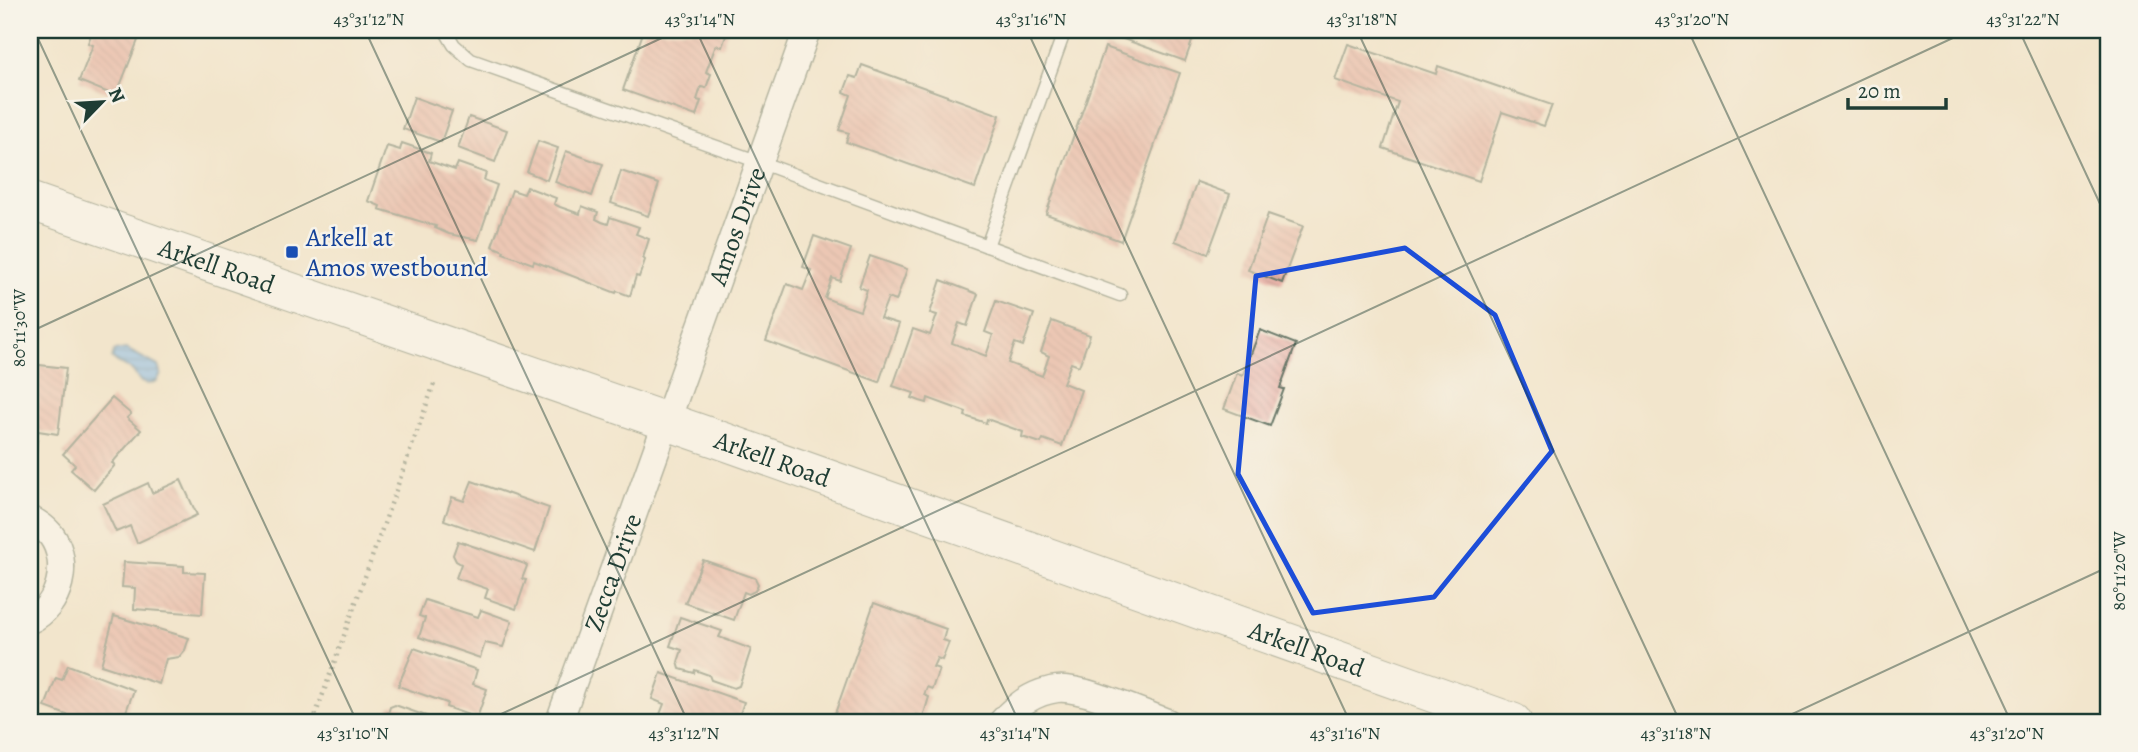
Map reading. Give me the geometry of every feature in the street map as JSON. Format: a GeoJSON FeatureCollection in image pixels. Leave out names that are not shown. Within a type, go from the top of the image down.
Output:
{"type":"FeatureCollection","features":[{"type":"Feature","properties":{"kind":"main road","name":"Arkell Road"},"geometry":{"type":"LineString","coordinates":[[30,201],[667,421],[1513,722]]}},
{"type":"Feature","properties":{"kind":"street","name":"Amos Drive"},"geometry":{"type":"LineString","coordinates":[[667,421],[762,163],[807,30]]}},
{"type":"Feature","properties":{"kind":"street","name":"Zecca Drive"},"geometry":{"type":"LineString","coordinates":[[559,722],[667,421]]}},
{"type":"Feature","properties":{"kind":"street"},"geometry":{"type":"LineString","coordinates":[[30,519],[43,526],[52,537],[61,554],[61,574],[57,592],[47,607],[30,620]]}},
{"type":"Feature","properties":{"kind":"street"},"geometry":{"type":"LineString","coordinates":[[1002,722],[1021,703],[1059,688],[1078,691],[1167,722]]}},
{"type":"Feature","properties":{"kind":"lane"},"geometry":{"type":"LineString","coordinates":[[445,30],[454,45],[471,60],[762,163],[1120,295]]}},
{"type":"Feature","properties":{"kind":"lane"},"geometry":{"type":"LineString","coordinates":[[987,246],[1065,30]]}},
{"type":"Feature","properties":{"kind":"path"},"geometry":{"type":"LineString","coordinates":[[313,722],[433,384]]}},
{"type":"Feature","properties":{"kind":"highlighted area"},"geometry":{"type":"Polygon","coordinates":[[[1405,248],[1495,315],[1552,451],[1434,597],[1313,613],[1238,474],[1256,276],[1405,248]]]}},
{"type":"Feature","properties":{"kind":"water"},"geometry":{"type":"Polygon","coordinates":[[[126,349],[158,366],[161,374],[157,381],[149,384],[141,382],[132,370],[112,359],[114,351],[126,349]]]}},
{"type":"Feature","properties":{"kind":"building"},"geometry":{"type":"Polygon","coordinates":[[[93,30],[142,30],[116,96],[79,81],[93,45],[88,43],[93,30]]]}},
{"type":"Feature","properties":{"kind":"building"},"geometry":{"type":"Polygon","coordinates":[[[644,30],[728,30],[722,47],[716,45],[706,72],[711,74],[706,88],[701,87],[697,100],[701,101],[696,116],[623,90],[644,30]]]}},
{"type":"Feature","properties":{"kind":"building"},"geometry":{"type":"Polygon","coordinates":[[[1111,30],[1196,30],[1185,61],[1109,34],[1111,30]]]}},
{"type":"Feature","properties":{"kind":"building"},"geometry":{"type":"Polygon","coordinates":[[[1348,44],[1436,74],[1438,66],[1552,105],[1544,126],[1502,112],[1479,181],[1383,148],[1398,102],[1335,80],[1348,44]]]}},
{"type":"Feature","properties":{"kind":"building"},"geometry":{"type":"Polygon","coordinates":[[[1105,47],[1180,73],[1121,241],[1046,214],[1105,47]]]}},
{"type":"Feature","properties":{"kind":"building"},"geometry":{"type":"Polygon","coordinates":[[[862,65],[1000,115],[975,188],[846,142],[849,133],[839,130],[851,95],[844,92],[850,76],[857,78],[862,65]]]}},
{"type":"Feature","properties":{"kind":"building"},"geometry":{"type":"Polygon","coordinates":[[[414,97],[452,111],[441,142],[403,129],[414,97]]]}},
{"type":"Feature","properties":{"kind":"building"},"geometry":{"type":"Polygon","coordinates":[[[469,117],[507,130],[495,162],[458,148],[469,117]]]}},
{"type":"Feature","properties":{"kind":"building"},"geometry":{"type":"Polygon","coordinates":[[[538,141],[558,148],[547,180],[527,172],[538,141]]]}},
{"type":"Feature","properties":{"kind":"building"},"geometry":{"type":"Polygon","coordinates":[[[402,143],[431,153],[429,161],[455,170],[458,163],[486,173],[484,180],[497,185],[478,240],[449,234],[435,228],[436,226],[379,209],[380,206],[368,201],[387,146],[400,150],[402,143]]]}},
{"type":"Feature","properties":{"kind":"building"},"geometry":{"type":"Polygon","coordinates":[[[566,151],[603,164],[592,196],[555,182],[566,151]]]}},
{"type":"Feature","properties":{"kind":"building"},"geometry":{"type":"Polygon","coordinates":[[[621,171],[659,184],[648,216],[611,203],[621,171]]]}},
{"type":"Feature","properties":{"kind":"building"},"geometry":{"type":"Polygon","coordinates":[[[1197,182],[1230,194],[1208,254],[1175,241],[1197,182]]]}},
{"type":"Feature","properties":{"kind":"building"},"geometry":{"type":"Polygon","coordinates":[[[527,187],[556,198],[554,204],[560,207],[580,214],[582,206],[598,212],[596,219],[602,222],[608,224],[610,217],[639,227],[636,234],[649,239],[643,258],[645,260],[639,277],[636,276],[630,296],[534,261],[533,264],[492,246],[512,190],[524,194],[527,187]]]}},
{"type":"Feature","properties":{"kind":"building"},"geometry":{"type":"Polygon","coordinates":[[[1268,214],[1303,226],[1282,283],[1248,270],[1268,214]]]}},
{"type":"Feature","properties":{"kind":"building"},"geometry":{"type":"Polygon","coordinates":[[[814,236],[851,249],[840,281],[832,278],[825,298],[843,305],[860,311],[867,290],[859,287],[870,256],[907,269],[896,301],[888,298],[880,318],[899,324],[879,382],[766,341],[787,284],[803,290],[811,270],[803,267],[814,236]]]}},
{"type":"Feature","properties":{"kind":"building"},"geometry":{"type":"Polygon","coordinates":[[[941,280],[978,294],[967,326],[959,323],[952,343],[986,356],[993,335],[985,332],[996,301],[1034,314],[1023,346],[1015,343],[1008,363],[1042,376],[1049,356],[1041,352],[1052,321],[1090,335],[1079,366],[1071,363],[1063,383],[1081,390],[1062,446],[1043,439],[1041,443],[1022,437],[1023,432],[987,419],[986,423],[965,416],[966,412],[928,398],[927,403],[920,401],[912,398],[914,393],[893,386],[913,329],[930,335],[937,315],[930,313],[941,280]]]}},
{"type":"Feature","properties":{"kind":"building"},"geometry":{"type":"Polygon","coordinates":[[[1260,330],[1296,344],[1280,388],[1284,389],[1270,426],[1224,409],[1237,373],[1243,375],[1260,330]]]}},
{"type":"Feature","properties":{"kind":"building"},"geometry":{"type":"Polygon","coordinates":[[[30,364],[66,368],[58,434],[38,431],[36,454],[30,453],[30,364]]]}},
{"type":"Feature","properties":{"kind":"building"},"geometry":{"type":"Polygon","coordinates":[[[112,398],[131,414],[127,418],[141,430],[112,463],[115,465],[94,490],[71,470],[75,465],[63,454],[112,398]]]}},
{"type":"Feature","properties":{"kind":"building"},"geometry":{"type":"Polygon","coordinates":[[[181,480],[197,515],[137,543],[130,526],[116,532],[103,504],[148,483],[152,493],[181,480]]]}},
{"type":"Feature","properties":{"kind":"building"},"geometry":{"type":"Polygon","coordinates":[[[472,481],[549,508],[535,552],[444,520],[452,497],[464,501],[472,481]]]}},
{"type":"Feature","properties":{"kind":"building"},"geometry":{"type":"Polygon","coordinates":[[[458,541],[527,566],[522,579],[526,580],[516,609],[485,598],[488,589],[456,578],[461,564],[453,555],[458,541]]]}},
{"type":"Feature","properties":{"kind":"building"},"geometry":{"type":"Polygon","coordinates":[[[703,560],[755,578],[758,584],[755,591],[749,594],[744,592],[734,620],[685,603],[703,560]]]}},
{"type":"Feature","properties":{"kind":"building"},"geometry":{"type":"Polygon","coordinates":[[[124,562],[184,566],[184,572],[205,573],[202,614],[134,609],[135,588],[122,587],[124,562]]]}},
{"type":"Feature","properties":{"kind":"building"},"geometry":{"type":"Polygon","coordinates":[[[425,600],[478,617],[481,610],[512,621],[503,647],[485,643],[480,658],[419,637],[425,618],[419,616],[425,600]]]}},
{"type":"Feature","properties":{"kind":"building"},"geometry":{"type":"Polygon","coordinates":[[[874,603],[946,629],[943,640],[949,642],[942,660],[937,658],[933,667],[939,669],[932,689],[927,687],[924,695],[929,697],[923,717],[917,715],[914,722],[832,722],[874,603]]]}},
{"type":"Feature","properties":{"kind":"building"},"geometry":{"type":"Polygon","coordinates":[[[114,616],[189,638],[179,657],[166,659],[159,684],[101,665],[114,616]]]}},
{"type":"Feature","properties":{"kind":"building"},"geometry":{"type":"Polygon","coordinates":[[[680,617],[722,631],[719,637],[751,649],[739,686],[734,688],[711,680],[709,675],[695,670],[694,673],[680,669],[678,662],[682,650],[670,646],[680,617]]]}},
{"type":"Feature","properties":{"kind":"building"},"geometry":{"type":"Polygon","coordinates":[[[414,648],[477,670],[473,684],[487,689],[477,718],[446,707],[447,703],[398,686],[414,648]]]}},
{"type":"Feature","properties":{"kind":"building"},"geometry":{"type":"Polygon","coordinates":[[[68,665],[134,690],[122,722],[110,722],[97,717],[95,722],[86,722],[45,707],[56,678],[62,680],[68,665]]]}},
{"type":"Feature","properties":{"kind":"building"},"geometry":{"type":"Polygon","coordinates":[[[661,673],[744,702],[737,722],[657,722],[664,704],[652,699],[661,673]]]}},
{"type":"Feature","properties":{"kind":"building"},"geometry":{"type":"Polygon","coordinates":[[[395,705],[443,722],[390,721],[387,717],[390,707],[395,705]]]}},
{"type":"Feature","properties":{"kind":"place","name":"Arkell at Amos westbound"},"geometry":{"type":"Point","coordinates":[292,252]}}]}
